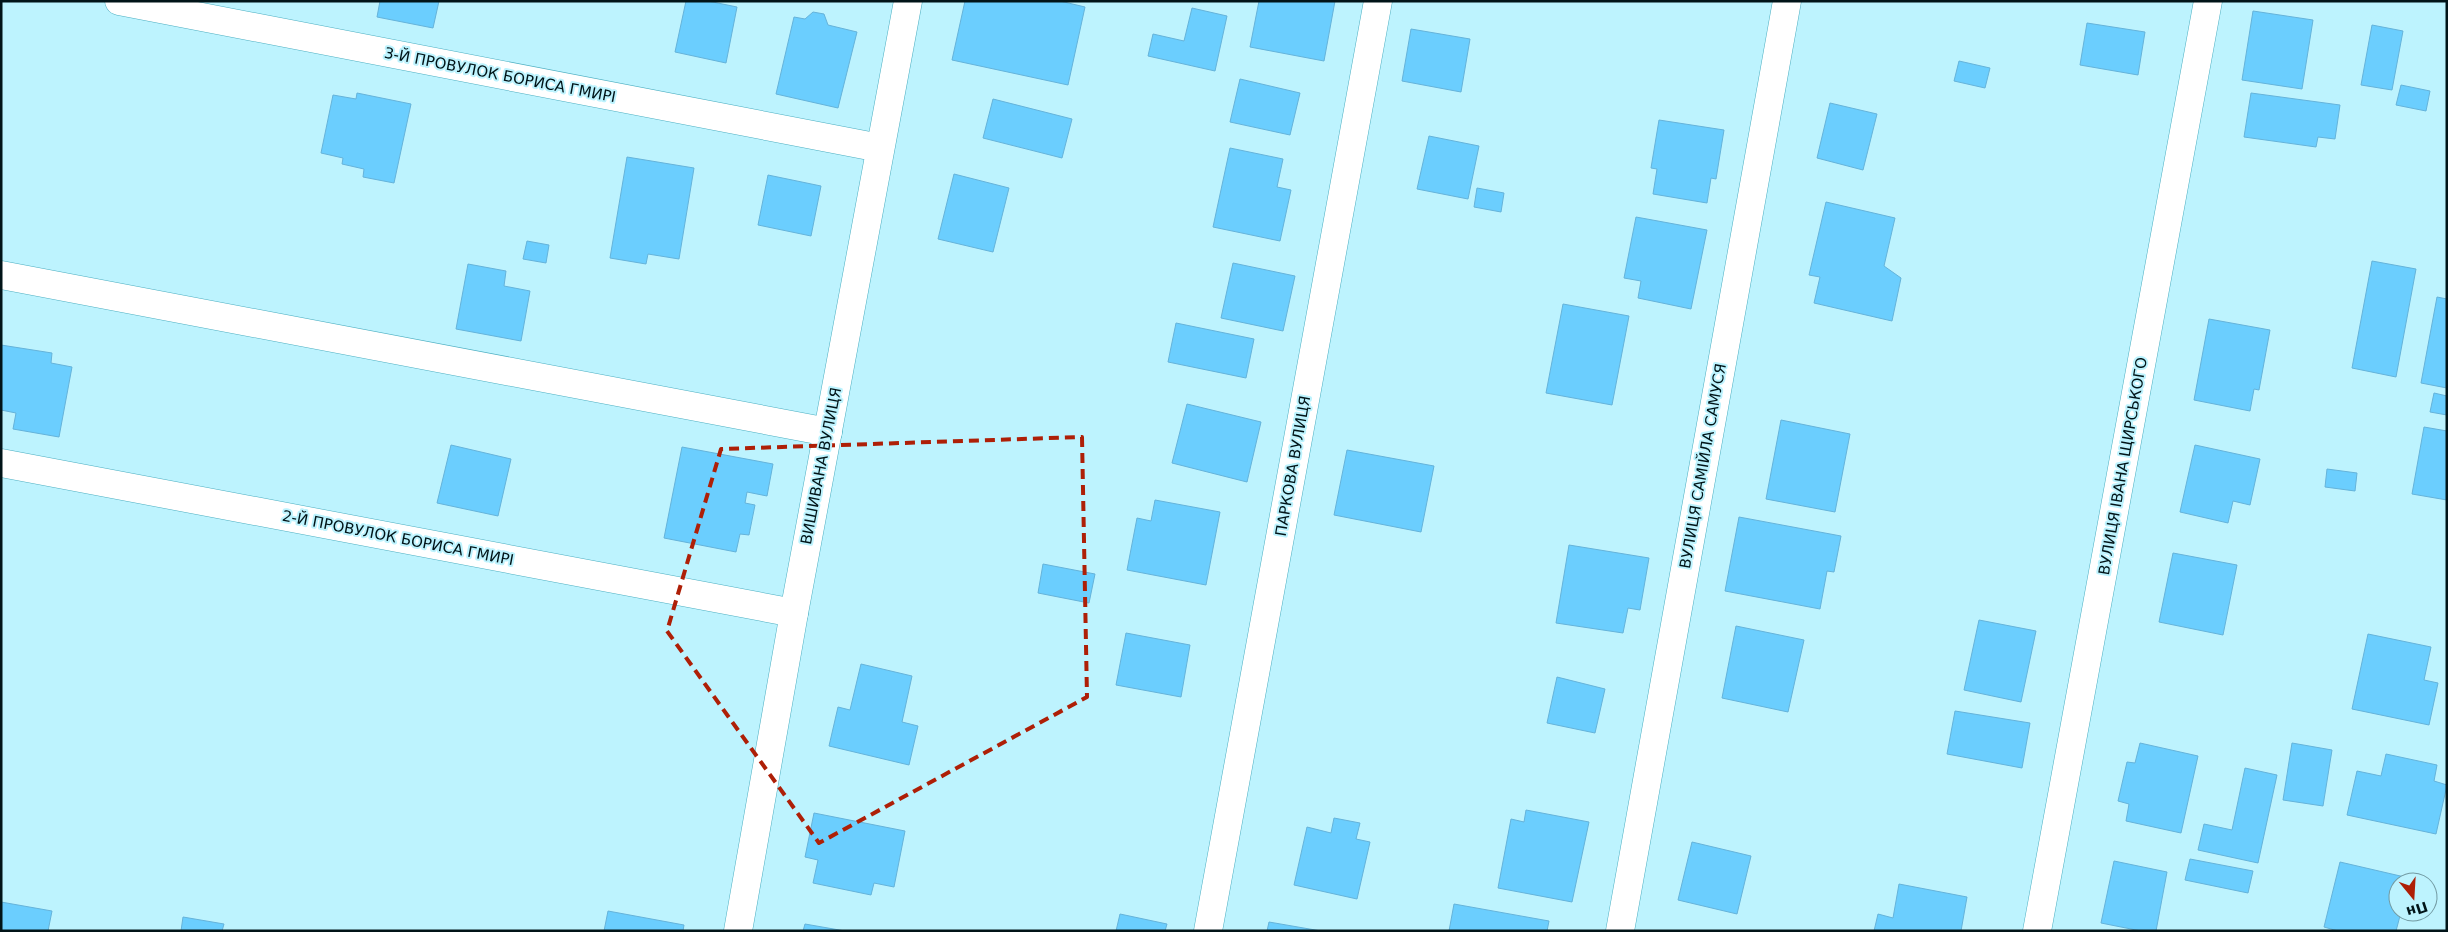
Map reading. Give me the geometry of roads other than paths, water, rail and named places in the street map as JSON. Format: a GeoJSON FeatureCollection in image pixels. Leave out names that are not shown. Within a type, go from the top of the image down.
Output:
{"type":"FeatureCollection","features":[{"type":"Feature","properties":{"kind":"street","name":"3-Й ПРОВУЛОК БОРИСА ГМИРІ"},"geometry":{"type":"LineString","coordinates":[[119,1],[880,148]]}},
{"type":"Feature","properties":{"kind":"street","name":"ВИШИВАНА ВУЛИЦЯ"},"geometry":{"type":"LineString","coordinates":[[738,931],[794,613],[908,1]]}},
{"type":"Feature","properties":{"kind":"street","name":"ПАРКОВА ВУЛИЦЯ"},"geometry":{"type":"LineString","coordinates":[[1208,931],[1378,1]]}},
{"type":"Feature","properties":{"kind":"street","name":"ВУЛИЦЯ САМІЙЛА САМУСЯ"},"geometry":{"type":"LineString","coordinates":[[1620,931],[1787,1]]}},
{"type":"Feature","properties":{"kind":"street","name":"ВУЛИЦЯ ІВАНА ЩИРСЬКОГО"},"geometry":{"type":"LineString","coordinates":[[2037,931],[2208,1]]}},
{"type":"Feature","properties":{"kind":"street"},"geometry":{"type":"LineString","coordinates":[[1,276],[828,432]]}},
{"type":"Feature","properties":{"kind":"street","name":"2-Й ПРОВУЛОК БОРИСА ГМИРІ"},"geometry":{"type":"LineString","coordinates":[[1,464],[794,613]]}}]}
